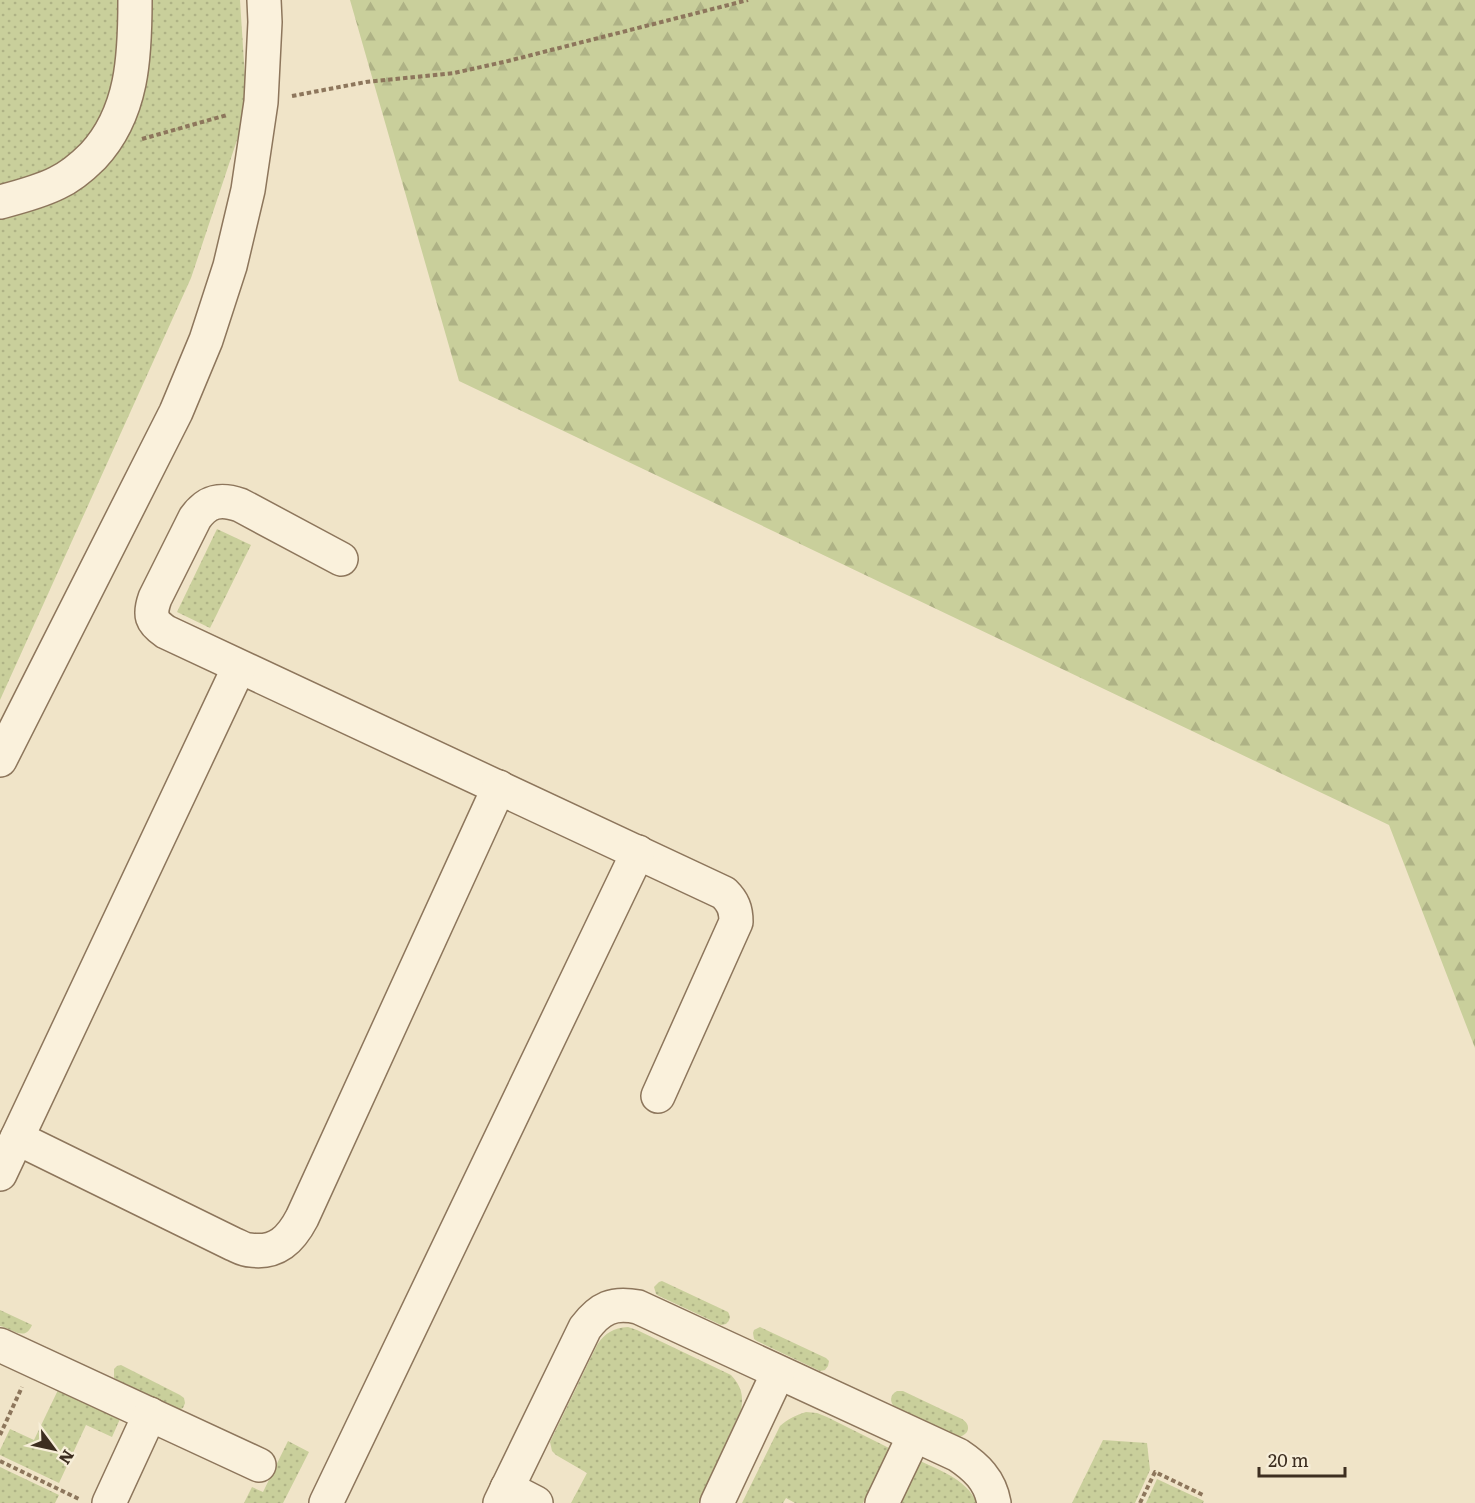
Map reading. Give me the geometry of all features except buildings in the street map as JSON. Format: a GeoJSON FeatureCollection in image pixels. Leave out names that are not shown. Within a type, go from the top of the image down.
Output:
{"type":"FeatureCollection","features":[{"type":"Feature","properties":{"kind":"lane"},"geometry":{"type":"LineString","coordinates":[[0,202],[59,183],[83,166],[104,144],[119,118],[128,89],[133,56],[135,0]]}},
{"type":"Feature","properties":{"kind":"lane"},"geometry":{"type":"LineString","coordinates":[[0,760],[176,412],[206,340],[230,266],[248,190],[261,102],[264,0]]}},
{"type":"Feature","properties":{"kind":"lane"},"geometry":{"type":"LineString","coordinates":[[341,560],[240,505],[230,501],[210,504],[195,518],[155,598],[151,608],[152,618],[158,627],[166,632],[724,893],[732,901],[736,911],[736,922],[658,1096]]}},
{"type":"Feature","properties":{"kind":"lane"},"geometry":{"type":"LineString","coordinates":[[0,1174],[239,667]]}},
{"type":"Feature","properties":{"kind":"lane"},"geometry":{"type":"LineString","coordinates":[[17,1137],[249,1250],[266,1251],[281,1245],[295,1233],[499,787]]}},
{"type":"Feature","properties":{"kind":"lane"},"geometry":{"type":"LineString","coordinates":[[326,1503],[638,852]]}},
{"type":"Feature","properties":{"kind":"lane"},"geometry":{"type":"LineString","coordinates":[[536,1503],[503,1496],[585,1328],[602,1310],[626,1305],[638,1307],[958,1455],[974,1466],[987,1482],[994,1503]]}},
{"type":"Feature","properties":{"kind":"lane"},"geometry":{"type":"LineString","coordinates":[[0,1345],[260,1465]]}},
{"type":"Feature","properties":{"kind":"lane"},"geometry":{"type":"LineString","coordinates":[[717,1503],[778,1373]]}},
{"type":"Feature","properties":{"kind":"lane"},"geometry":{"type":"LineString","coordinates":[[109,1503],[150,1414]]}},
{"type":"Feature","properties":{"kind":"lane"},"geometry":{"type":"LineString","coordinates":[[882,1503],[914,1436]]}},
{"type":"Feature","properties":{"kind":"path"},"geometry":{"type":"LineString","coordinates":[[104,144],[157,136],[221,117],[261,102],[313,91],[366,82],[465,71],[508,62],[748,0]]}},
{"type":"Feature","properties":{"kind":"path"},"geometry":{"type":"LineString","coordinates":[[0,1435],[34,1361]]}},
{"type":"Feature","properties":{"kind":"path"},"geometry":{"type":"LineString","coordinates":[[0,1461],[88,1503]]}},
{"type":"Feature","properties":{"kind":"path"},"geometry":{"type":"LineString","coordinates":[[1140,1503],[1155,1472],[1203,1494]]}},
{"type":"Feature","properties":{"kind":"green space"},"geometry":{"type":"Polygon","coordinates":[[[0,0],[240,0],[247,110],[191,278],[0,700],[0,0]]]}},
{"type":"Feature","properties":{"kind":"green space"},"geometry":{"type":"Polygon","coordinates":[[[350,0],[1475,0],[1475,1048],[1389,825],[459,381],[350,0]]]}},
{"type":"Feature","properties":{"kind":"green space"},"geometry":{"type":"Polygon","coordinates":[[[217,529],[251,545],[210,628],[177,612],[217,529]]]}},
{"type":"Feature","properties":{"kind":"green space"},"geometry":{"type":"Polygon","coordinates":[[[662,1281],[728,1312],[730,1317],[728,1321],[721,1325],[659,1296],[654,1287],[662,1281]]]}},
{"type":"Feature","properties":{"kind":"green space"},"geometry":{"type":"Polygon","coordinates":[[[0,1310],[32,1325],[26,1333],[22,1334],[0,1326],[0,1310]]]}},
{"type":"Feature","properties":{"kind":"green space"},"geometry":{"type":"Polygon","coordinates":[[[628,1327],[731,1375],[739,1387],[742,1395],[741,1410],[698,1503],[571,1503],[587,1473],[556,1455],[552,1451],[550,1442],[597,1345],[610,1332],[628,1327]]]}},
{"type":"Feature","properties":{"kind":"green space"},"geometry":{"type":"Polygon","coordinates":[[[760,1327],[826,1358],[829,1361],[828,1366],[825,1370],[820,1371],[757,1341],[753,1333],[760,1327]]]}},
{"type":"Feature","properties":{"kind":"green space"},"geometry":{"type":"Polygon","coordinates":[[[121,1365],[180,1395],[184,1398],[183,1408],[173,1409],[114,1378],[114,1369],[121,1365]]]}},
{"type":"Feature","properties":{"kind":"green space"},"geometry":{"type":"Polygon","coordinates":[[[58,1390],[120,1419],[112,1437],[86,1425],[59,1483],[0,1455],[10,1429],[34,1440],[58,1390]]]}},
{"type":"Feature","properties":{"kind":"green space"},"geometry":{"type":"Polygon","coordinates":[[[897,1391],[903,1391],[962,1419],[967,1424],[968,1430],[964,1435],[957,1437],[895,1408],[891,1398],[897,1391]]]}},
{"type":"Feature","properties":{"kind":"green space"},"geometry":{"type":"Polygon","coordinates":[[[806,1412],[827,1417],[891,1449],[863,1503],[795,1503],[786,1498],[783,1503],[742,1503],[780,1426],[792,1417],[806,1412]]]}},
{"type":"Feature","properties":{"kind":"green space"},"geometry":{"type":"Polygon","coordinates":[[[1103,1440],[1147,1443],[1150,1470],[1135,1503],[1072,1503],[1103,1440]]]}},
{"type":"Feature","properties":{"kind":"green space"},"geometry":{"type":"Polygon","coordinates":[[[288,1441],[309,1452],[283,1503],[244,1503],[252,1487],[263,1492],[288,1441]]]}},
{"type":"Feature","properties":{"kind":"green space"},"geometry":{"type":"Polygon","coordinates":[[[916,1459],[959,1481],[972,1494],[977,1503],[894,1503],[916,1459]]]}},
{"type":"Feature","properties":{"kind":"green space"},"geometry":{"type":"Polygon","coordinates":[[[0,1467],[59,1495],[55,1503],[0,1503],[0,1467]]]}},
{"type":"Feature","properties":{"kind":"green space"},"geometry":{"type":"Polygon","coordinates":[[[1157,1479],[1204,1501],[1203,1503],[1146,1503],[1157,1479]]]}}]}
